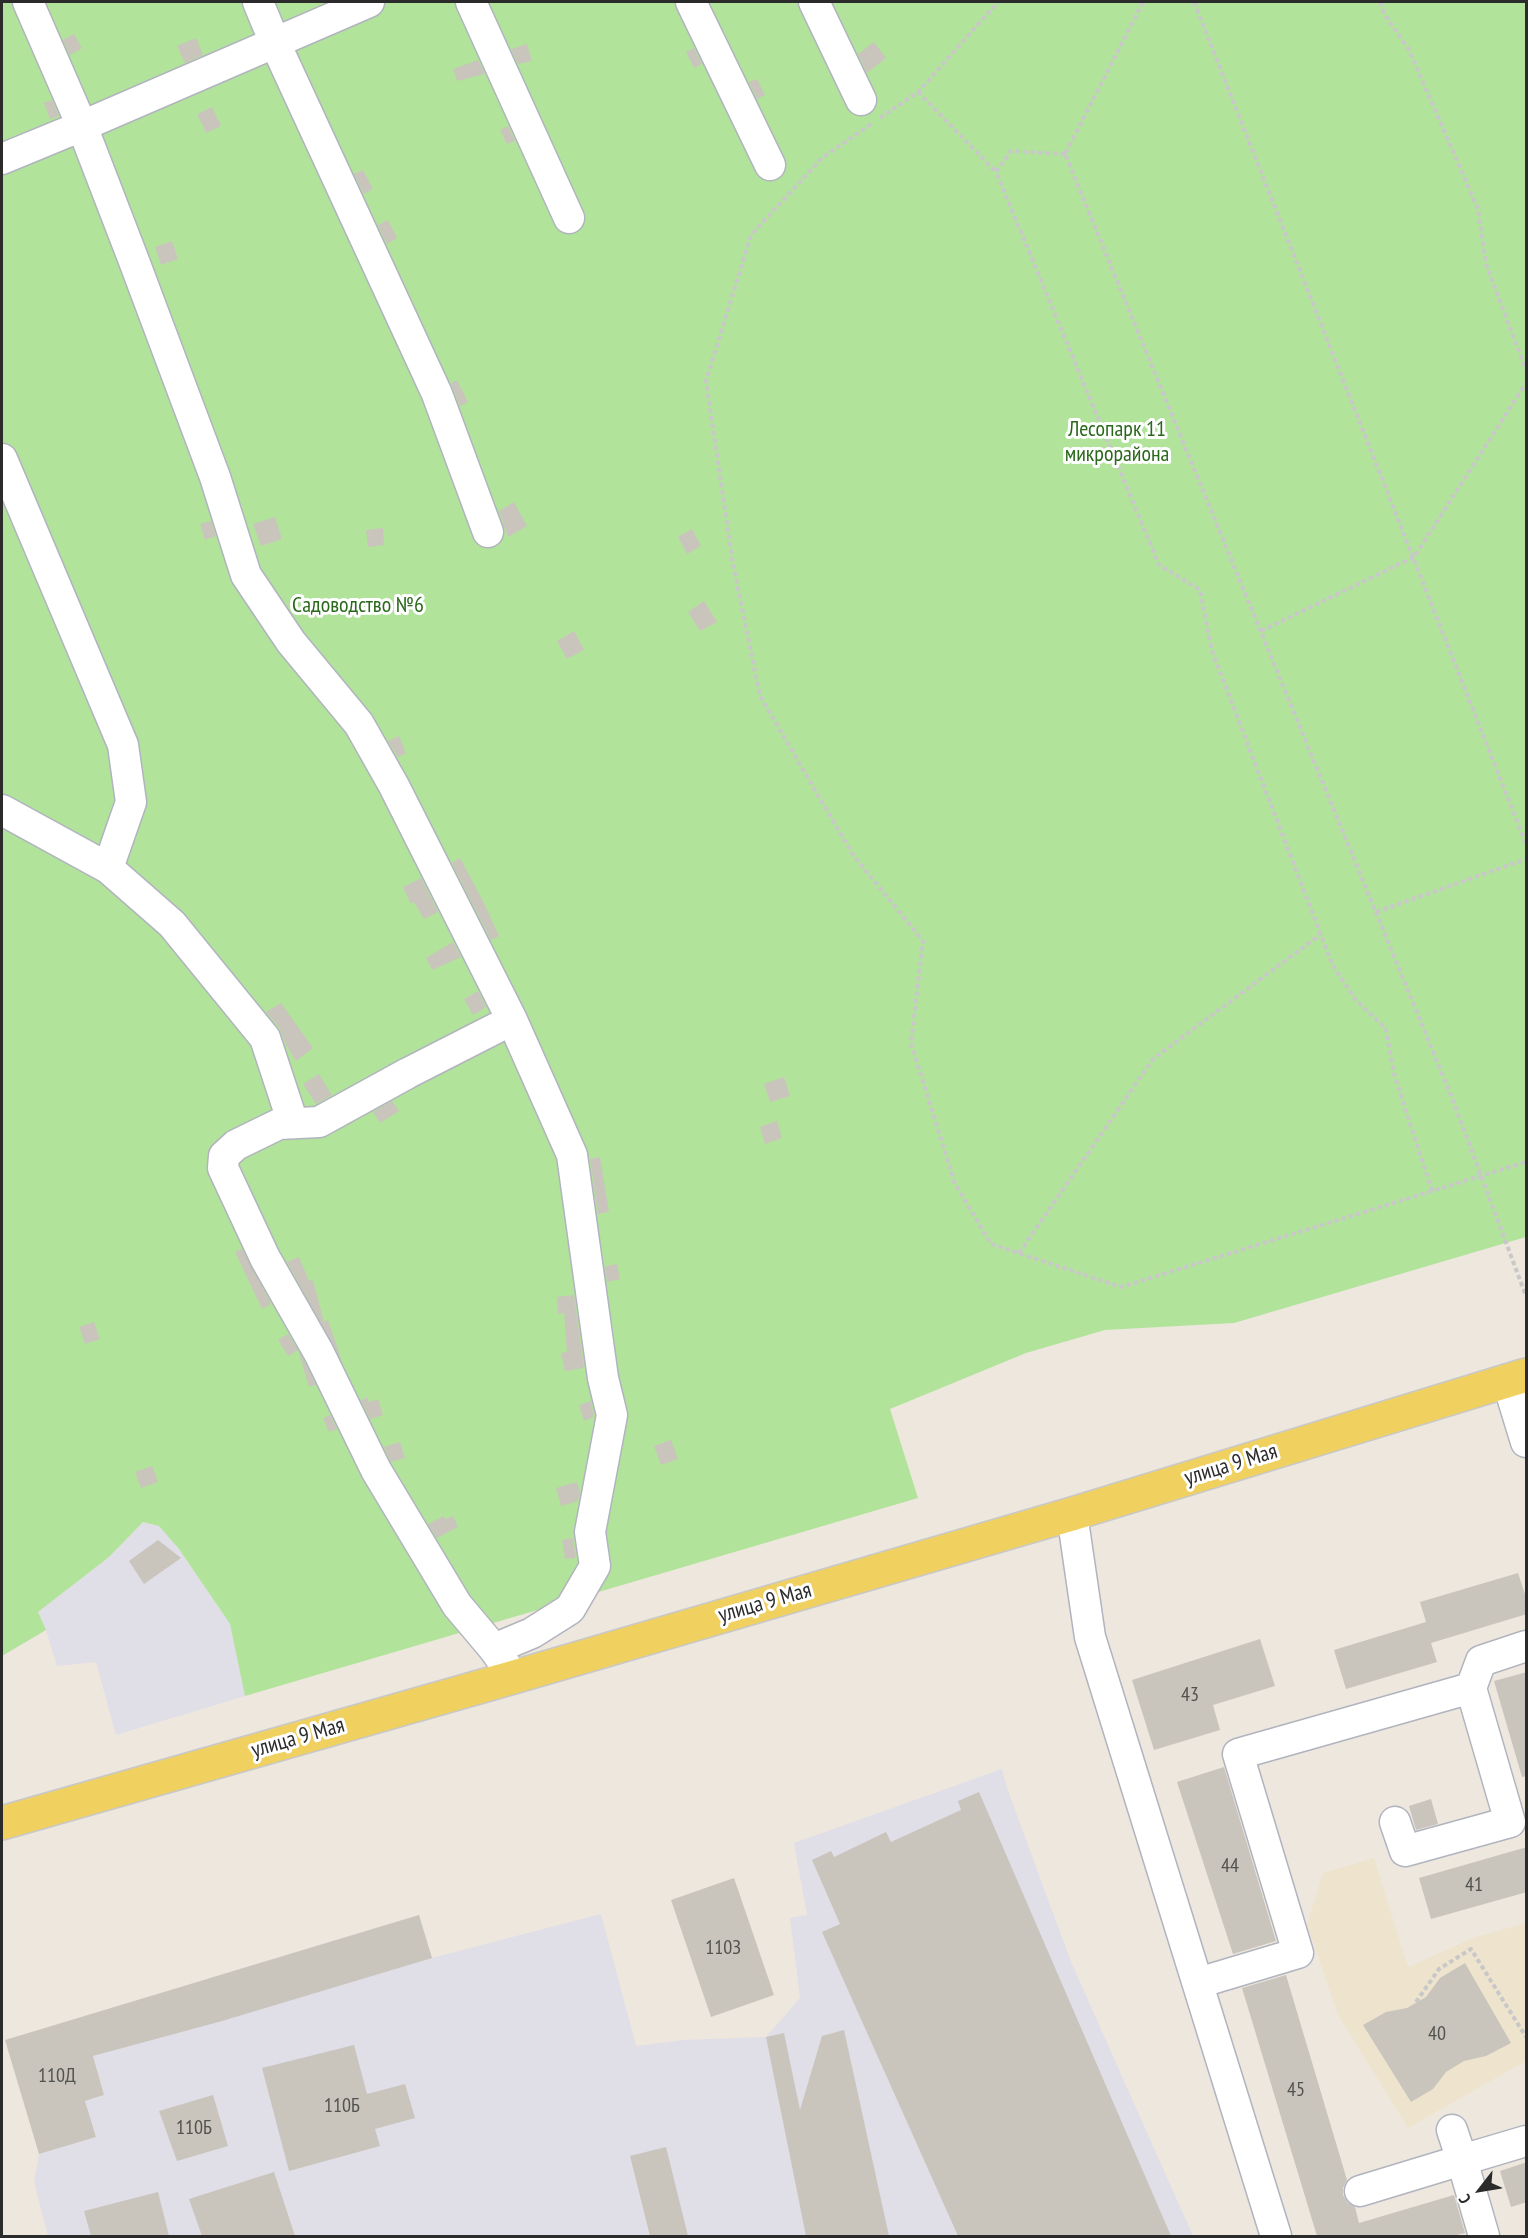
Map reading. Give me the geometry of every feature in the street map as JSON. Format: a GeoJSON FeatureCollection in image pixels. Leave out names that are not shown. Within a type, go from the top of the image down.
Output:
{"type":"FeatureCollection","features":[{"type":"Feature","properties":{"kind":"main road","name":"улица 9 Мая"},"geometry":{"type":"LineString","coordinates":[[2,1823],[1072,1514],[1517,1378]]}},
{"type":"Feature","properties":{"kind":"street"},"geometry":{"type":"LineString","coordinates":[[28,2],[82,126],[215,477],[246,575],[291,642],[359,724],[394,786],[512,1020],[572,1155],[603,1378],[612,1415],[590,1532],[595,1566],[570,1609],[532,1633],[494,1649]]}},
{"type":"Feature","properties":{"kind":"street"},"geometry":{"type":"LineString","coordinates":[[258,2],[437,394],[488,532]]}},
{"type":"Feature","properties":{"kind":"street"},"geometry":{"type":"LineString","coordinates":[[2,159],[369,2]]}},
{"type":"Feature","properties":{"kind":"street"},"geometry":{"type":"LineString","coordinates":[[471,2],[569,218]]}},
{"type":"Feature","properties":{"kind":"street"},"geometry":{"type":"LineString","coordinates":[[691,2],[770,165]]}},
{"type":"Feature","properties":{"kind":"street"},"geometry":{"type":"LineString","coordinates":[[821,3],[861,100]]}},
{"type":"Feature","properties":{"kind":"street"},"geometry":{"type":"LineString","coordinates":[[2,459],[123,745],[131,802],[108,868]]}},
{"type":"Feature","properties":{"kind":"street"},"geometry":{"type":"LineString","coordinates":[[2,810],[108,868],[172,924],[265,1038],[293,1123]]}},
{"type":"Feature","properties":{"kind":"street"},"geometry":{"type":"LineString","coordinates":[[512,1020],[319,1122],[279,1124],[236,1145],[224,1156],[223,1167],[265,1258],[319,1353],[376,1470],[457,1605],[514,1677]]}},
{"type":"Feature","properties":{"kind":"street"},"geometry":{"type":"LineString","coordinates":[[1517,1378],[1527,1442]]}},
{"type":"Feature","properties":{"kind":"street"},"geometry":{"type":"LineString","coordinates":[[1072,1514],[1090,1637],[1276,2236]]}},
{"type":"Feature","properties":{"kind":"street"},"geometry":{"type":"LineString","coordinates":[[1395,1822],[1405,1851],[1510,1822],[1471,1688],[1481,1661],[1527,1646]]}},
{"type":"Feature","properties":{"kind":"street"},"geometry":{"type":"LineString","coordinates":[[1198,1983],[1298,1953],[1238,1754],[1471,1688]]}},
{"type":"Feature","properties":{"kind":"street"},"geometry":{"type":"LineString","coordinates":[[1452,2130],[1484,2236]]}},
{"type":"Feature","properties":{"kind":"street"},"geometry":{"type":"LineString","coordinates":[[1360,2191],[1527,2141]]}},
{"type":"Feature","properties":{"kind":"path"},"geometry":{"type":"LineString","coordinates":[[998,2],[918,92],[822,158],[751,235],[706,381],[733,564],[760,696],[853,855],[923,940],[911,1043],[955,1184],[991,1244],[1121,1287],[1527,1162]]}},
{"type":"Feature","properties":{"kind":"path"},"geometry":{"type":"LineString","coordinates":[[1143,2],[1065,154],[1452,1098],[1527,1296]]}},
{"type":"Feature","properties":{"kind":"path"},"geometry":{"type":"LineString","coordinates":[[1194,2],[1527,844]]}},
{"type":"Feature","properties":{"kind":"path"},"geometry":{"type":"LineString","coordinates":[[1380,2],[1385,15],[1409,50],[1478,208],[1486,264],[1527,370]]}},
{"type":"Feature","properties":{"kind":"path"},"geometry":{"type":"LineString","coordinates":[[918,92],[996,172],[1159,565],[1200,590],[1212,651],[1332,964],[1350,990],[1386,1029],[1394,1074],[1432,1191]]}},
{"type":"Feature","properties":{"kind":"path"},"geometry":{"type":"LineString","coordinates":[[996,172],[1011,151],[1065,154]]}},
{"type":"Feature","properties":{"kind":"path"},"geometry":{"type":"LineString","coordinates":[[1261,631],[1413,557],[1527,383]]}},
{"type":"Feature","properties":{"kind":"path"},"geometry":{"type":"LineString","coordinates":[[1376,912],[1527,859]]}},
{"type":"Feature","properties":{"kind":"path"},"geometry":{"type":"LineString","coordinates":[[1019,1253],[1153,1059],[1321,934]]}},
{"type":"Feature","properties":{"kind":"path"},"geometry":{"type":"LineString","coordinates":[[1416,2002],[1439,1969],[1471,1949],[1527,2037]]}},
{"type":"Feature","properties":{"kind":"shaded area"},"geometry":{"type":"Polygon","coordinates":[[[143,1522],[159,1526],[179,1549],[230,1624],[245,1696],[116,1735],[96,1662],[57,1666],[38,1612],[109,1557],[143,1522]]]}},
{"type":"Feature","properties":{"kind":"shaded area"},"geometry":{"type":"Polygon","coordinates":[[[1002,1769],[1071,1962],[1193,2236],[48,2236],[34,2182],[39,2154],[96,2137],[85,2101],[104,2095],[93,2056],[221,2020],[209,1978],[419,1915],[432,1958],[601,1914],[636,2046],[684,2040],[766,2037],[800,1998],[790,1918],[807,1915],[794,1843],[1002,1769]]]}},
{"type":"Feature","properties":{"kind":"shaded area"},"geometry":{"type":"Polygon","coordinates":[[[1374,1858],[1408,1967],[1473,1938],[1526,1923],[1526,2061],[1408,2128],[1338,2015],[1307,1924],[1323,1873],[1374,1858]]]}},
{"type":"Feature","properties":{"kind":"green space"},"geometry":{"type":"Polygon","coordinates":[[[2,2],[1526,2],[1526,1237],[1234,1323],[1105,1330],[1026,1353],[890,1409],[918,1498],[245,1696],[230,1624],[179,1549],[159,1526],[143,1522],[109,1557],[38,1612],[46,1630],[2,1656],[2,2]]]}},
{"type":"Feature","properties":{"kind":"building"},"geometry":{"type":"Polygon","coordinates":[[[74,34],[82,48],[70,55],[63,40],[74,34]]]}},
{"type":"Feature","properties":{"kind":"building"},"geometry":{"type":"Polygon","coordinates":[[[196,38],[203,55],[185,63],[177,46],[196,38]]]}},
{"type":"Feature","properties":{"kind":"building"},"geometry":{"type":"Polygon","coordinates":[[[874,42],[886,58],[867,73],[858,54],[874,42]]]}},
{"type":"Feature","properties":{"kind":"building"},"geometry":{"type":"Polygon","coordinates":[[[527,44],[532,61],[518,64],[511,49],[527,44]]]}},
{"type":"Feature","properties":{"kind":"building"},"geometry":{"type":"Polygon","coordinates":[[[694,48],[702,64],[694,68],[686,52],[694,48]]]}},
{"type":"Feature","properties":{"kind":"building"},"geometry":{"type":"Polygon","coordinates":[[[478,60],[485,74],[457,81],[453,69],[478,60]]]}},
{"type":"Feature","properties":{"kind":"building"},"geometry":{"type":"Polygon","coordinates":[[[757,79],[765,95],[757,99],[749,82],[757,79]]]}},
{"type":"Feature","properties":{"kind":"building"},"geometry":{"type":"Polygon","coordinates":[[[52,100],[59,116],[50,119],[44,103],[52,100]]]}},
{"type":"Feature","properties":{"kind":"building"},"geometry":{"type":"Polygon","coordinates":[[[212,107],[221,126],[206,133],[197,114],[212,107]]]}},
{"type":"Feature","properties":{"kind":"building"},"geometry":{"type":"Polygon","coordinates":[[[508,126],[515,141],[507,144],[500,130],[508,126]]]}},
{"type":"Feature","properties":{"kind":"building"},"geometry":{"type":"Polygon","coordinates":[[[363,170],[373,189],[364,194],[354,174],[363,170]]]}},
{"type":"Feature","properties":{"kind":"building"},"geometry":{"type":"Polygon","coordinates":[[[388,220],[397,238],[387,244],[378,225],[388,220]]]}},
{"type":"Feature","properties":{"kind":"building"},"geometry":{"type":"Polygon","coordinates":[[[172,241],[178,259],[161,265],[155,247],[172,241]]]}},
{"type":"Feature","properties":{"kind":"building"},"geometry":{"type":"Polygon","coordinates":[[[457,380],[468,402],[460,406],[451,383],[457,380]]]}},
{"type":"Feature","properties":{"kind":"building"},"geometry":{"type":"Polygon","coordinates":[[[514,502],[527,526],[508,537],[499,511],[514,502]]]}},
{"type":"Feature","properties":{"kind":"building"},"geometry":{"type":"Polygon","coordinates":[[[275,517],[282,539],[261,546],[253,524],[275,517]]]}},
{"type":"Feature","properties":{"kind":"building"},"geometry":{"type":"Polygon","coordinates":[[[211,521],[216,536],[205,540],[200,524],[211,521]]]}},
{"type":"Feature","properties":{"kind":"building"},"geometry":{"type":"Polygon","coordinates":[[[383,528],[384,545],[368,547],[366,530],[383,528]]]}},
{"type":"Feature","properties":{"kind":"building"},"geometry":{"type":"Polygon","coordinates":[[[692,529],[701,546],[687,554],[678,537],[692,529]]]}},
{"type":"Feature","properties":{"kind":"building"},"geometry":{"type":"Polygon","coordinates":[[[704,601],[717,622],[700,631],[688,612],[704,601]]]}},
{"type":"Feature","properties":{"kind":"building"},"geometry":{"type":"Polygon","coordinates":[[[574,631],[584,650],[567,659],[557,641],[574,631]]]}},
{"type":"Feature","properties":{"kind":"building"},"geometry":{"type":"Polygon","coordinates":[[[399,736],[406,753],[398,757],[388,741],[399,736]]]}},
{"type":"Feature","properties":{"kind":"building"},"geometry":{"type":"Polygon","coordinates":[[[460,858],[499,936],[491,940],[452,863],[460,858]]]}},
{"type":"Feature","properties":{"kind":"building"},"geometry":{"type":"Polygon","coordinates":[[[421,878],[438,912],[424,919],[414,902],[411,904],[403,887],[421,878]]]}},
{"type":"Feature","properties":{"kind":"building"},"geometry":{"type":"Polygon","coordinates":[[[453,942],[461,957],[432,970],[426,958],[453,942]]]}},
{"type":"Feature","properties":{"kind":"building"},"geometry":{"type":"Polygon","coordinates":[[[478,991],[486,1007],[473,1015],[464,999],[478,991]]]}},
{"type":"Feature","properties":{"kind":"building"},"geometry":{"type":"Polygon","coordinates":[[[281,1003],[313,1048],[296,1061],[279,1027],[266,1012],[281,1003]]]}},
{"type":"Feature","properties":{"kind":"building"},"geometry":{"type":"Polygon","coordinates":[[[319,1074],[332,1095],[316,1104],[303,1084],[319,1074]]]}},
{"type":"Feature","properties":{"kind":"building"},"geometry":{"type":"Polygon","coordinates":[[[784,1077],[790,1096],[770,1102],[764,1084],[784,1077]]]}},
{"type":"Feature","properties":{"kind":"building"},"geometry":{"type":"Polygon","coordinates":[[[392,1101],[399,1111],[380,1123],[373,1112],[392,1101]]]}},
{"type":"Feature","properties":{"kind":"building"},"geometry":{"type":"Polygon","coordinates":[[[777,1121],[782,1138],[765,1144],[760,1127],[777,1121]]]}},
{"type":"Feature","properties":{"kind":"building"},"geometry":{"type":"Polygon","coordinates":[[[600,1157],[609,1212],[598,1214],[590,1159],[600,1157]]]}},
{"type":"Feature","properties":{"kind":"building"},"geometry":{"type":"Polygon","coordinates":[[[242,1249],[271,1304],[262,1309],[235,1252],[242,1249]]]}},
{"type":"Feature","properties":{"kind":"building"},"geometry":{"type":"Polygon","coordinates":[[[299,1257],[309,1281],[313,1280],[324,1322],[328,1320],[342,1361],[287,1262],[299,1257]]]}},
{"type":"Feature","properties":{"kind":"building"},"geometry":{"type":"Polygon","coordinates":[[[617,1264],[620,1279],[607,1282],[605,1266],[617,1264]]]}},
{"type":"Feature","properties":{"kind":"building"},"geometry":{"type":"Polygon","coordinates":[[[574,1295],[584,1368],[565,1371],[561,1353],[567,1352],[564,1313],[558,1314],[557,1297],[574,1295]]]}},
{"type":"Feature","properties":{"kind":"building"},"geometry":{"type":"Polygon","coordinates":[[[94,1322],[100,1339],[85,1344],[79,1327],[94,1322]]]}},
{"type":"Feature","properties":{"kind":"building"},"geometry":{"type":"Polygon","coordinates":[[[288,1334],[298,1350],[288,1356],[278,1340],[288,1334]]]}},
{"type":"Feature","properties":{"kind":"building"},"geometry":{"type":"Polygon","coordinates":[[[298,1350],[304,1361],[316,1385],[309,1387],[298,1350]]]}},
{"type":"Feature","properties":{"kind":"building"},"geometry":{"type":"Polygon","coordinates":[[[367,1397],[369,1402],[378,1399],[383,1415],[370,1419],[361,1400],[367,1397]]]}},
{"type":"Feature","properties":{"kind":"building"},"geometry":{"type":"Polygon","coordinates":[[[591,1401],[594,1417],[584,1421],[579,1405],[591,1401]]]}},
{"type":"Feature","properties":{"kind":"building"},"geometry":{"type":"Polygon","coordinates":[[[330,1415],[337,1429],[329,1432],[323,1418],[330,1415]]]}},
{"type":"Feature","properties":{"kind":"building"},"geometry":{"type":"Polygon","coordinates":[[[671,1440],[678,1459],[661,1465],[654,1446],[671,1440]]]}},
{"type":"Feature","properties":{"kind":"building"},"geometry":{"type":"Polygon","coordinates":[[[400,1442],[405,1458],[391,1462],[384,1447],[400,1442]]]}},
{"type":"Feature","properties":{"kind":"building"},"geometry":{"type":"Polygon","coordinates":[[[152,1466],[158,1482],[141,1488],[135,1472],[152,1466]]]}},
{"type":"Feature","properties":{"kind":"building"},"geometry":{"type":"Polygon","coordinates":[[[577,1482],[580,1492],[578,1501],[561,1506],[556,1488],[577,1482]]]}},
{"type":"Feature","properties":{"kind":"building"},"geometry":{"type":"Polygon","coordinates":[[[444,1516],[445,1519],[453,1516],[458,1527],[437,1538],[428,1524],[444,1516]]]}},
{"type":"Feature","properties":{"kind":"building"},"geometry":{"type":"Polygon","coordinates":[[[573,1538],[576,1558],[565,1559],[562,1540],[573,1538]]]}},
{"type":"Feature","properties":{"kind":"building"},"geometry":{"type":"Polygon","coordinates":[[[158,1540],[181,1558],[144,1584],[129,1561],[158,1540]]]}},
{"type":"Feature","properties":{"kind":"building"},"geometry":{"type":"Polygon","coordinates":[[[1518,1573],[1527,1600],[1527,1614],[1431,1643],[1437,1662],[1346,1689],[1334,1650],[1426,1622],[1420,1602],[1518,1573]]]}},
{"type":"Feature","properties":{"kind":"building"},"geometry":{"type":"Polygon","coordinates":[[[1260,1639],[1275,1686],[1213,1705],[1220,1730],[1154,1750],[1132,1680],[1260,1639]]]}},
{"type":"Feature","properties":{"kind":"building"},"geometry":{"type":"Polygon","coordinates":[[[1527,1672],[1527,1776],[1522,1777],[1494,1681],[1527,1672]]]}},
{"type":"Feature","properties":{"kind":"building"},"geometry":{"type":"Polygon","coordinates":[[[1224,1767],[1276,1941],[1233,1954],[1177,1782],[1224,1767]]]}},
{"type":"Feature","properties":{"kind":"building"},"geometry":{"type":"Polygon","coordinates":[[[979,1792],[1171,2236],[958,2236],[822,1932],[840,1924],[812,1860],[831,1851],[834,1857],[886,1832],[891,1842],[961,1810],[958,1801],[979,1792]]]}},
{"type":"Feature","properties":{"kind":"building"},"geometry":{"type":"Polygon","coordinates":[[[1431,1799],[1438,1824],[1416,1830],[1409,1806],[1431,1799]]]}},
{"type":"Feature","properties":{"kind":"building"},"geometry":{"type":"Polygon","coordinates":[[[1527,1847],[1527,1892],[1431,1919],[1419,1878],[1527,1847]]]}},
{"type":"Feature","properties":{"kind":"building"},"geometry":{"type":"Polygon","coordinates":[[[734,1878],[774,1995],[711,2017],[671,1900],[734,1878]]]}},
{"type":"Feature","properties":{"kind":"building"},"geometry":{"type":"Polygon","coordinates":[[[419,1915],[432,1958],[222,2021],[93,2056],[104,2095],[85,2101],[96,2137],[39,2154],[5,2040],[419,1915]]]}},
{"type":"Feature","properties":{"kind":"building"},"geometry":{"type":"Polygon","coordinates":[[[1465,1963],[1511,2043],[1486,2056],[1464,2061],[1446,2072],[1433,2089],[1411,2102],[1363,2025],[1386,2012],[1407,2008],[1426,1997],[1440,1978],[1465,1963]]]}},
{"type":"Feature","properties":{"kind":"building"},"geometry":{"type":"Polygon","coordinates":[[[1286,1975],[1347,2180],[1343,2188],[1343,2195],[1348,2203],[1355,2207],[1359,2223],[1454,2195],[1465,2233],[1452,2236],[1317,2236],[1242,1988],[1286,1975]]]}},
{"type":"Feature","properties":{"kind":"building"},"geometry":{"type":"Polygon","coordinates":[[[844,2030],[889,2236],[806,2236],[766,2037],[784,2033],[800,2110],[822,2036],[844,2030]]]}},
{"type":"Feature","properties":{"kind":"building"},"geometry":{"type":"Polygon","coordinates":[[[354,2045],[367,2094],[405,2084],[415,2118],[375,2129],[380,2146],[289,2171],[262,2068],[354,2045]]]}},
{"type":"Feature","properties":{"kind":"building"},"geometry":{"type":"Polygon","coordinates":[[[213,2095],[228,2146],[177,2161],[159,2111],[213,2095]]]}},
{"type":"Feature","properties":{"kind":"building"},"geometry":{"type":"Polygon","coordinates":[[[666,2147],[688,2236],[650,2236],[630,2156],[666,2147]]]}},
{"type":"Feature","properties":{"kind":"building"},"geometry":{"type":"Polygon","coordinates":[[[1527,2162],[1527,2202],[1511,2207],[1500,2171],[1527,2162]]]}},
{"type":"Feature","properties":{"kind":"building"},"geometry":{"type":"Polygon","coordinates":[[[274,2172],[295,2236],[202,2236],[189,2199],[274,2172]]]}},
{"type":"Feature","properties":{"kind":"building"},"geometry":{"type":"Polygon","coordinates":[[[158,2192],[169,2236],[91,2236],[84,2211],[158,2192]]]}},
{"type":"Feature","properties":{"kind":"park label","name":"Лесопарк 11 микрорайона"},"geometry":{"type":"Point","coordinates":[1117,443]}},
{"type":"Feature","properties":{"kind":"park label","name":"Садоводство №6"},"geometry":{"type":"Point","coordinates":[358,606]}}]}
